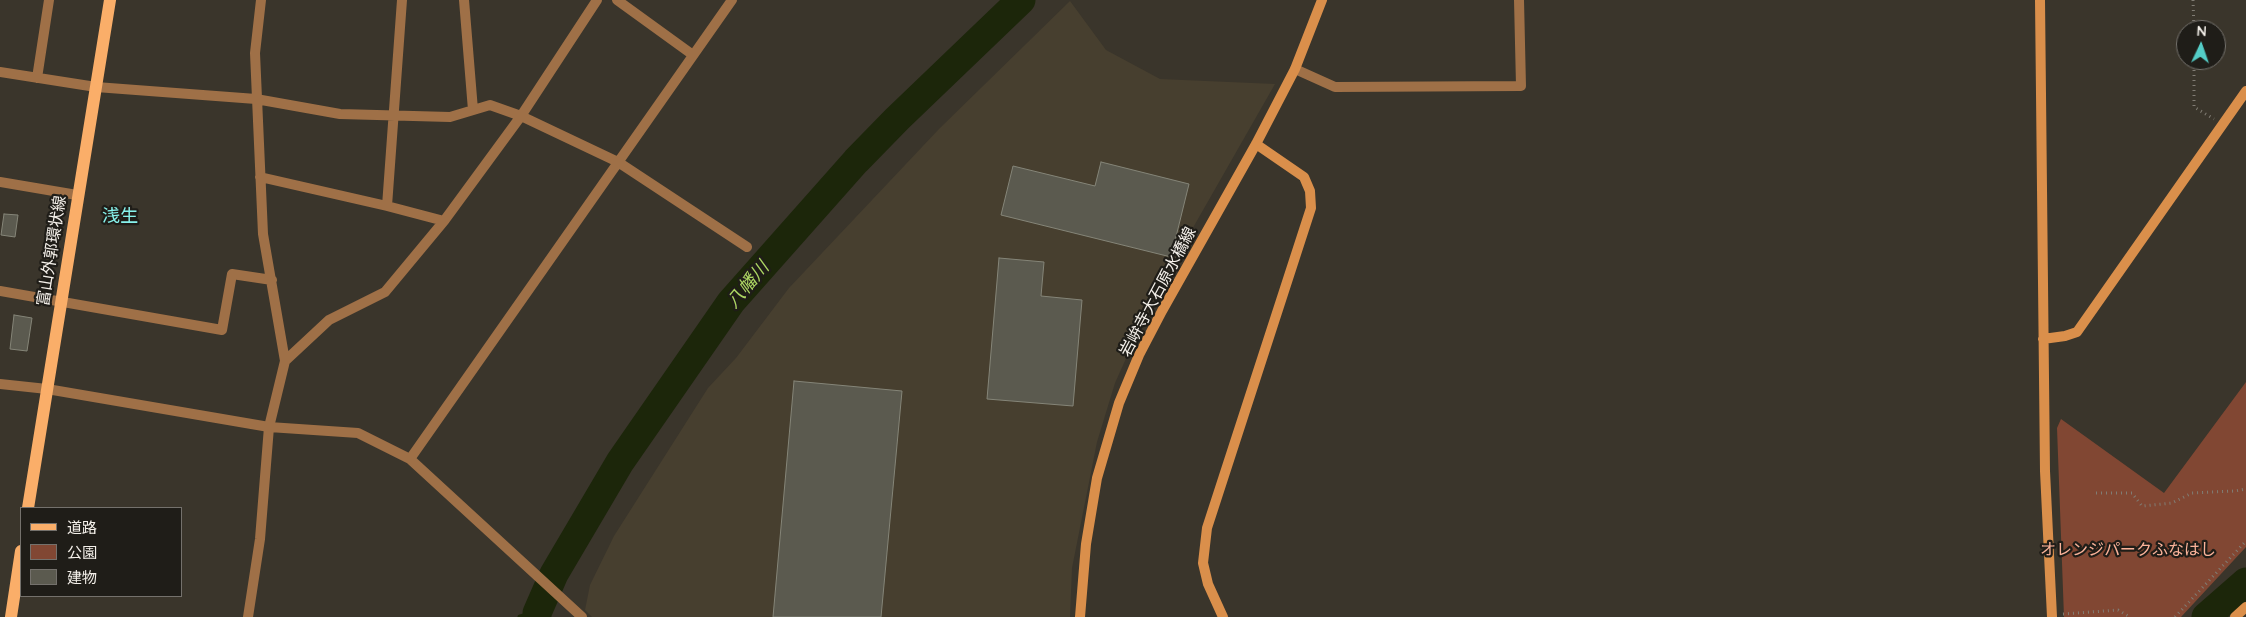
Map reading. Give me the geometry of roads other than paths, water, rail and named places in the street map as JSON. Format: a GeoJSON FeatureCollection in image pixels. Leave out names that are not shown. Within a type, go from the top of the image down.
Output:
{"type":"FeatureCollection","features":[{"type":"Feature","properties":{"kind":"main road","name":"富山外郭環状線"},"geometry":{"type":"LineString","coordinates":[[28,507],[77,195],[110,0]]}},
{"type":"Feature","properties":{"kind":"main road"},"geometry":{"type":"LineString","coordinates":[[11,617],[20,558]]}},
{"type":"Feature","properties":{"kind":"street"},"geometry":{"type":"LineString","coordinates":[[37,78],[50,0]]}},
{"type":"Feature","properties":{"kind":"street"},"geometry":{"type":"LineString","coordinates":[[248,617],[260,539],[269,427],[285,361],[263,234],[254,52],[261,0]]}},
{"type":"Feature","properties":{"kind":"street"},"geometry":{"type":"LineString","coordinates":[[387,206],[402,0]]}},
{"type":"Feature","properties":{"kind":"street"},"geometry":{"type":"LineString","coordinates":[[464,0],[473,110]]}},
{"type":"Feature","properties":{"kind":"street"},"geometry":{"type":"LineString","coordinates":[[285,361],[329,320],[385,292],[444,222],[521,116],[597,0]]}},
{"type":"Feature","properties":{"kind":"street"},"geometry":{"type":"LineString","coordinates":[[617,0],[693,55]]}},
{"type":"Feature","properties":{"kind":"street"},"geometry":{"type":"LineString","coordinates":[[410,459],[732,0]]}},
{"type":"Feature","properties":{"kind":"street","name":"岩峅寺大石原水橋線"},"geometry":{"type":"LineString","coordinates":[[1080,617],[1085,553],[1097,478],[1119,403],[1139,355],[1162,311],[1256,144],[1295,69],[1322,0]]}},
{"type":"Feature","properties":{"kind":"street"},"geometry":{"type":"LineString","coordinates":[[1295,69],[1335,88],[1520,86],[1520,0]]}},
{"type":"Feature","properties":{"kind":"street"},"geometry":{"type":"LineString","coordinates":[[2040,0],[2043,339],[2052,616]]}},
{"type":"Feature","properties":{"kind":"street"},"geometry":{"type":"LineString","coordinates":[[0,72],[96,87],[256,99],[340,114],[450,117],[490,105],[521,116],[618,162],[747,247]]}},
{"type":"Feature","properties":{"kind":"street"},"geometry":{"type":"LineString","coordinates":[[2043,339],[2077,332],[2246,91]]}},
{"type":"Feature","properties":{"kind":"street"},"geometry":{"type":"LineString","coordinates":[[1222,617],[1208,584],[1203,563],[1207,528],[1311,208],[1310,191],[1304,177],[1256,144]]}},
{"type":"Feature","properties":{"kind":"street"},"geometry":{"type":"LineString","coordinates":[[260,177],[387,206],[444,222]]}},
{"type":"Feature","properties":{"kind":"street"},"geometry":{"type":"LineString","coordinates":[[0,182],[77,195]]}},
{"type":"Feature","properties":{"kind":"street"},"geometry":{"type":"LineString","coordinates":[[0,291],[222,330],[232,274],[272,280]]}},
{"type":"Feature","properties":{"kind":"street"},"geometry":{"type":"LineString","coordinates":[[0,384],[47,389],[269,427],[358,433],[410,459],[535,576],[582,617]]}},
{"type":"Feature","properties":{"kind":"street"},"geometry":{"type":"LineString","coordinates":[[2235,617],[2246,607]]}},
{"type":"Feature","properties":{"kind":"waterway","name":"八幡川"},"geometry":{"type":"LineString","coordinates":[[537,617],[554,574],[620,462],[731,302],[856,161],[1021,0]]}},
{"type":"Feature","properties":{"kind":"waterway"},"geometry":{"type":"LineString","coordinates":[[2206,617],[2246,582]]}},
{"type":"Feature","properties":{"kind":"waterway"},"geometry":{"type":"LineString","coordinates":[[520,617],[537,613]]}},
{"type":"Feature","properties":{"kind":"district","name":"浅生"},"geometry":{"type":"Point","coordinates":[120,217]}},
{"type":"Feature","properties":{"kind":"park label","name":"オレンジパークふなはし"},"geometry":{"type":"Point","coordinates":[2128,550]}}]}
